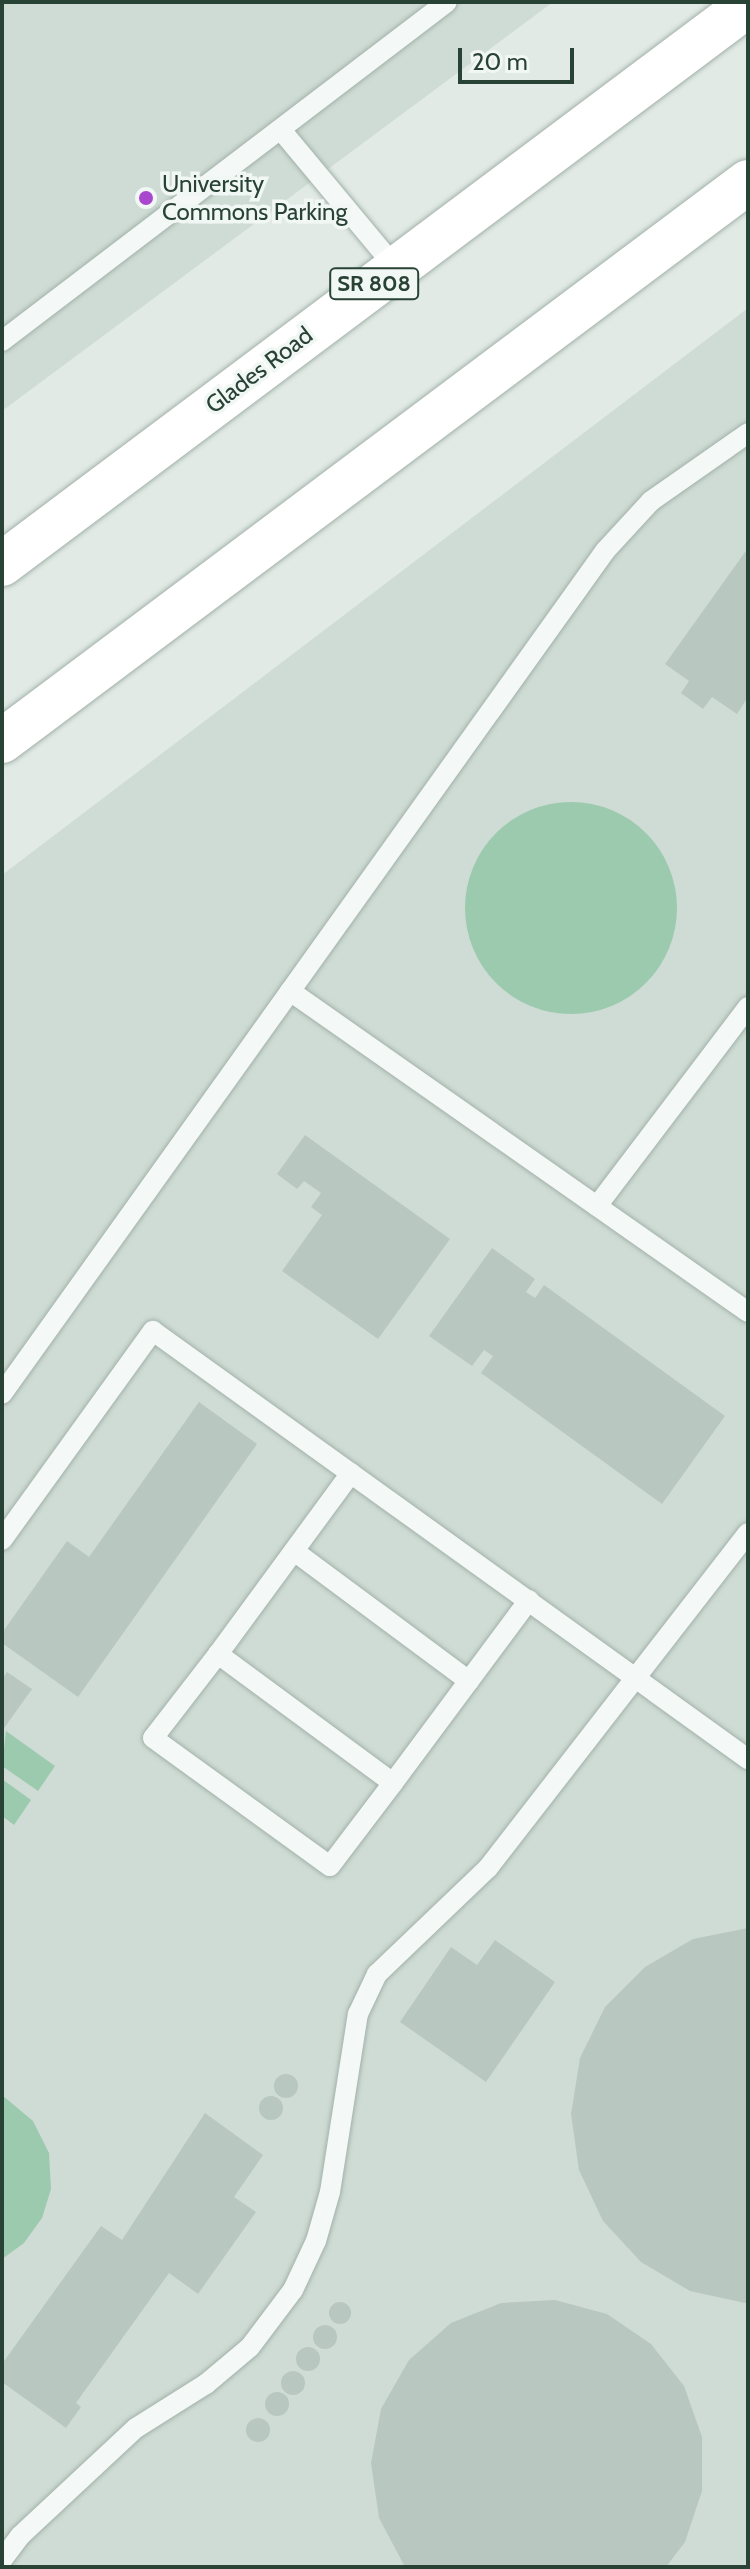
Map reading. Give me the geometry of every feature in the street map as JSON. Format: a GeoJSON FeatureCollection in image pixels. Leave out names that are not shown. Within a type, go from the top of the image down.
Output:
{"type":"FeatureCollection","features":[{"type":"Feature","properties":{"kind":"main road","name":"Glades Road"},"geometry":{"type":"LineString","coordinates":[[2,564],[748,5]]}},
{"type":"Feature","properties":{"kind":"main road"},"geometry":{"type":"LineString","coordinates":[[2,741],[748,182]]}},
{"type":"Feature","properties":{"kind":"lane"},"geometry":{"type":"LineString","coordinates":[[2,341],[447,2]]}},
{"type":"Feature","properties":{"kind":"lane"},"geometry":{"type":"LineString","coordinates":[[281,130],[396,268]]}},
{"type":"Feature","properties":{"kind":"lane"},"geometry":{"type":"LineString","coordinates":[[2,1394],[605,551],[651,501],[748,433]]}},
{"type":"Feature","properties":{"kind":"lane"},"geometry":{"type":"LineString","coordinates":[[290,991],[748,1312]]}},
{"type":"Feature","properties":{"kind":"lane"},"geometry":{"type":"LineString","coordinates":[[597,1206],[748,1007]]}},
{"type":"Feature","properties":{"kind":"lane"},"geometry":{"type":"LineString","coordinates":[[2,1540],[153,1331],[748,1759]]}},
{"type":"Feature","properties":{"kind":"lane"},"geometry":{"type":"LineString","coordinates":[[351,1473],[153,1738],[330,1866],[529,1600]]}},
{"type":"Feature","properties":{"kind":"lane"},"geometry":{"type":"LineString","coordinates":[[2,2560],[20,2536],[136,2428],[206,2384],[250,2347],[293,2290],[316,2241],[330,2192],[358,2014],[377,1974],[488,1868],[633,1675],[748,1533]]}},
{"type":"Feature","properties":{"kind":"lane"},"geometry":{"type":"LineString","coordinates":[[294,1551],[469,1681]]}},
{"type":"Feature","properties":{"kind":"lane"},"geometry":{"type":"LineString","coordinates":[[218,1654],[393,1783]]}},
{"type":"Feature","properties":{"kind":"shaded area","name":"University Commons Parking"},"geometry":{"type":"Polygon","coordinates":[[[2,2],[553,2],[2,411],[2,2]]]}},
{"type":"Feature","properties":{"kind":"shaded area"},"geometry":{"type":"Polygon","coordinates":[[[748,308],[748,2567],[2,2567],[2,875],[748,308]]]}},
{"type":"Feature","properties":{"kind":"shaded area"},"geometry":{"type":"Polygon","coordinates":[[[571,802],[612,810],[646,833],[669,867],[677,908],[669,949],[646,983],[612,1006],[571,1014],[530,1006],[496,983],[473,949],[465,908],[473,867],[496,833],[530,810],[571,802]]]}},
{"type":"Feature","properties":{"kind":"shaded area"},"geometry":{"type":"Polygon","coordinates":[[[6,1731],[55,1766],[38,1791],[2,1766],[6,1731]]]}},
{"type":"Feature","properties":{"kind":"shaded area"},"geometry":{"type":"Polygon","coordinates":[[[2,1779],[31,1800],[14,1825],[2,1816],[2,1779]]]}},
{"type":"Feature","properties":{"kind":"shaded area"},"geometry":{"type":"Polygon","coordinates":[[[2,2095],[33,2121],[49,2153],[51,2189],[42,2218],[24,2243],[2,2259],[2,2095]]]}},
{"type":"Feature","properties":{"kind":"building"},"geometry":{"type":"Polygon","coordinates":[[[748,548],[748,697],[737,714],[712,697],[703,709],[681,693],[689,681],[665,664],[748,548]]]}},
{"type":"Feature","properties":{"kind":"building"},"geometry":{"type":"Polygon","coordinates":[[[305,1135],[450,1239],[378,1339],[282,1271],[322,1215],[311,1207],[321,1193],[304,1181],[297,1189],[277,1174],[305,1135]]]}},
{"type":"Feature","properties":{"kind":"building"},"geometry":{"type":"Polygon","coordinates":[[[492,1248],[535,1279],[526,1292],[535,1298],[544,1285],[725,1416],[662,1504],[481,1373],[493,1356],[484,1350],[472,1366],[429,1336],[492,1248]]]}},
{"type":"Feature","properties":{"kind":"building"},"geometry":{"type":"Polygon","coordinates":[[[199,1402],[257,1444],[78,1697],[2,1643],[2,1633],[67,1541],[89,1557],[199,1402]]]}},
{"type":"Feature","properties":{"kind":"building"},"geometry":{"type":"Polygon","coordinates":[[[7,1672],[32,1689],[2,1731],[2,1679],[7,1672]]]}},
{"type":"Feature","properties":{"kind":"building"},"geometry":{"type":"Polygon","coordinates":[[[748,1928],[748,2302],[745,2303],[690,2291],[641,2262],[603,2221],[579,2170],[571,2114],[580,2058],[605,2007],[645,1967],[693,1939],[748,1928]]]}},
{"type":"Feature","properties":{"kind":"building"},"geometry":{"type":"Polygon","coordinates":[[[495,1940],[555,1982],[486,2082],[400,2022],[451,1947],[477,1965],[495,1940]]]}},
{"type":"Feature","properties":{"kind":"building"},"geometry":{"type":"Polygon","coordinates":[[[286,2074],[294,2078],[298,2086],[294,2094],[286,2098],[278,2094],[274,2086],[278,2078],[286,2074]]]}},
{"type":"Feature","properties":{"kind":"building"},"geometry":{"type":"Polygon","coordinates":[[[271,2096],[279,2100],[283,2108],[279,2116],[271,2120],[263,2116],[259,2108],[263,2100],[271,2096]]]}},
{"type":"Feature","properties":{"kind":"building"},"geometry":{"type":"Polygon","coordinates":[[[205,2113],[263,2155],[234,2197],[256,2212],[198,2294],[169,2273],[76,2403],[81,2407],[66,2428],[2,2382],[2,2364],[101,2226],[122,2240],[205,2113]]]}},
{"type":"Feature","properties":{"kind":"building"},"geometry":{"type":"Polygon","coordinates":[[[555,2300],[607,2314],[651,2344],[684,2386],[702,2437],[702,2491],[685,2542],[666,2567],[405,2567],[379,2518],[371,2463],[381,2409],[409,2360],[451,2323],[501,2303],[555,2300]]]}},
{"type":"Feature","properties":{"kind":"building"},"geometry":{"type":"Polygon","coordinates":[[[336,2302],[344,2302],[351,2313],[344,2324],[336,2324],[329,2317],[329,2309],[336,2302]]]}},
{"type":"Feature","properties":{"kind":"building"},"geometry":{"type":"Polygon","coordinates":[[[325,2325],[333,2329],[337,2337],[333,2345],[325,2349],[317,2345],[313,2337],[317,2329],[325,2325]]]}},
{"type":"Feature","properties":{"kind":"building"},"geometry":{"type":"Polygon","coordinates":[[[308,2347],[316,2351],[320,2359],[316,2367],[308,2371],[300,2367],[296,2359],[300,2351],[308,2347]]]}},
{"type":"Feature","properties":{"kind":"building"},"geometry":{"type":"Polygon","coordinates":[[[293,2371],[301,2375],[305,2383],[301,2391],[293,2395],[285,2391],[281,2383],[285,2375],[293,2371]]]}},
{"type":"Feature","properties":{"kind":"building"},"geometry":{"type":"Polygon","coordinates":[[[277,2392],[285,2396],[289,2404],[285,2412],[277,2416],[269,2412],[265,2404],[269,2396],[277,2392]]]}},
{"type":"Feature","properties":{"kind":"building"},"geometry":{"type":"Polygon","coordinates":[[[258,2418],[266,2422],[270,2430],[266,2438],[258,2442],[250,2438],[246,2430],[250,2422],[258,2418]]]}},
{"type":"Feature","properties":{"kind":"place","name":"University Commons Parking"},"geometry":{"type":"Point","coordinates":[146,198]}}]}
